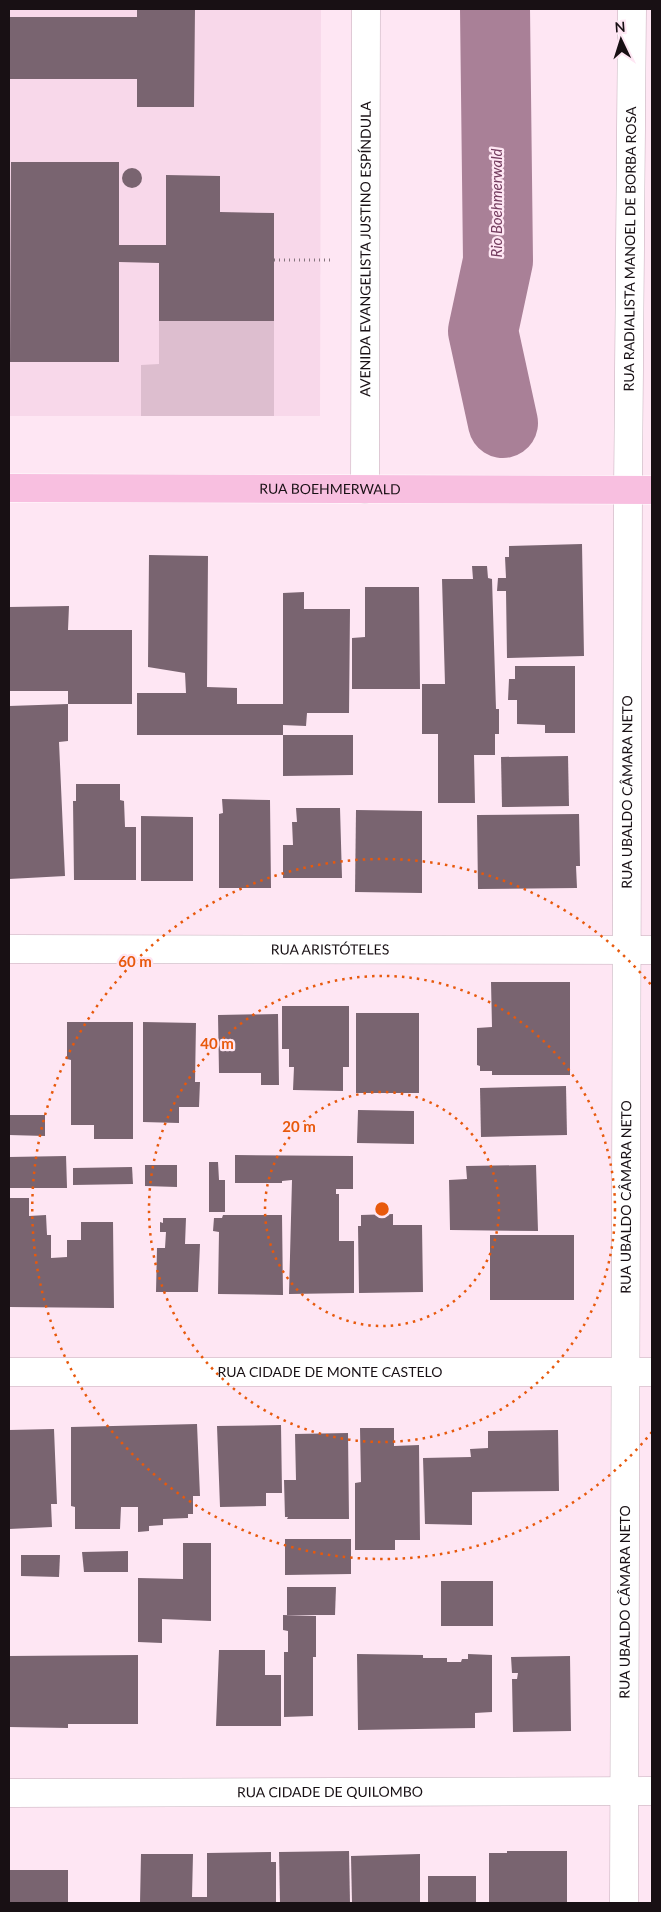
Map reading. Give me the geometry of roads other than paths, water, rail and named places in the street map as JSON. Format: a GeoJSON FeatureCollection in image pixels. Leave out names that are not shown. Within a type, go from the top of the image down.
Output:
{"type":"FeatureCollection","features":[{"type":"Feature","properties":{"kind":"main road","name":"RUA BOEHMERWALD"},"geometry":{"type":"LineString","coordinates":[[9,488],[640,490]]}},
{"type":"Feature","properties":{"kind":"street","name":"AVENIDA EVANGELISTA JUSTINO ESPÍNDULA"},"geometry":{"type":"LineString","coordinates":[[365,489],[366,9]]}},
{"type":"Feature","properties":{"kind":"street","name":"RUA RADIALISTA MANOEL DE BORBA ROSA"},"geometry":{"type":"LineString","coordinates":[[632,9],[641,190],[640,490]]}},
{"type":"Feature","properties":{"kind":"street","name":"RUA UBALDO CÂMARA NETO"},"geometry":{"type":"LineString","coordinates":[[624,1903],[624,1791],[639,1372],[640,490]]}},
{"type":"Feature","properties":{"kind":"street","name":"RUA ARISTÓTELES"},"geometry":{"type":"LineString","coordinates":[[9,949],[640,950]]}},
{"type":"Feature","properties":{"kind":"street","name":"RUA CIDADE DE MONTE CASTELO"},"geometry":{"type":"LineString","coordinates":[[9,1372],[639,1372]]}},
{"type":"Feature","properties":{"kind":"street","name":"RUA CIDADE DE QUILOMBO"},"geometry":{"type":"LineString","coordinates":[[9,1793],[652,1791]]}},
{"type":"Feature","properties":{"kind":"waterway","name":"Rio Boehmerwald"},"geometry":{"type":"LineString","coordinates":[[495,9],[498,261],[483,331],[503,423]]}}]}
